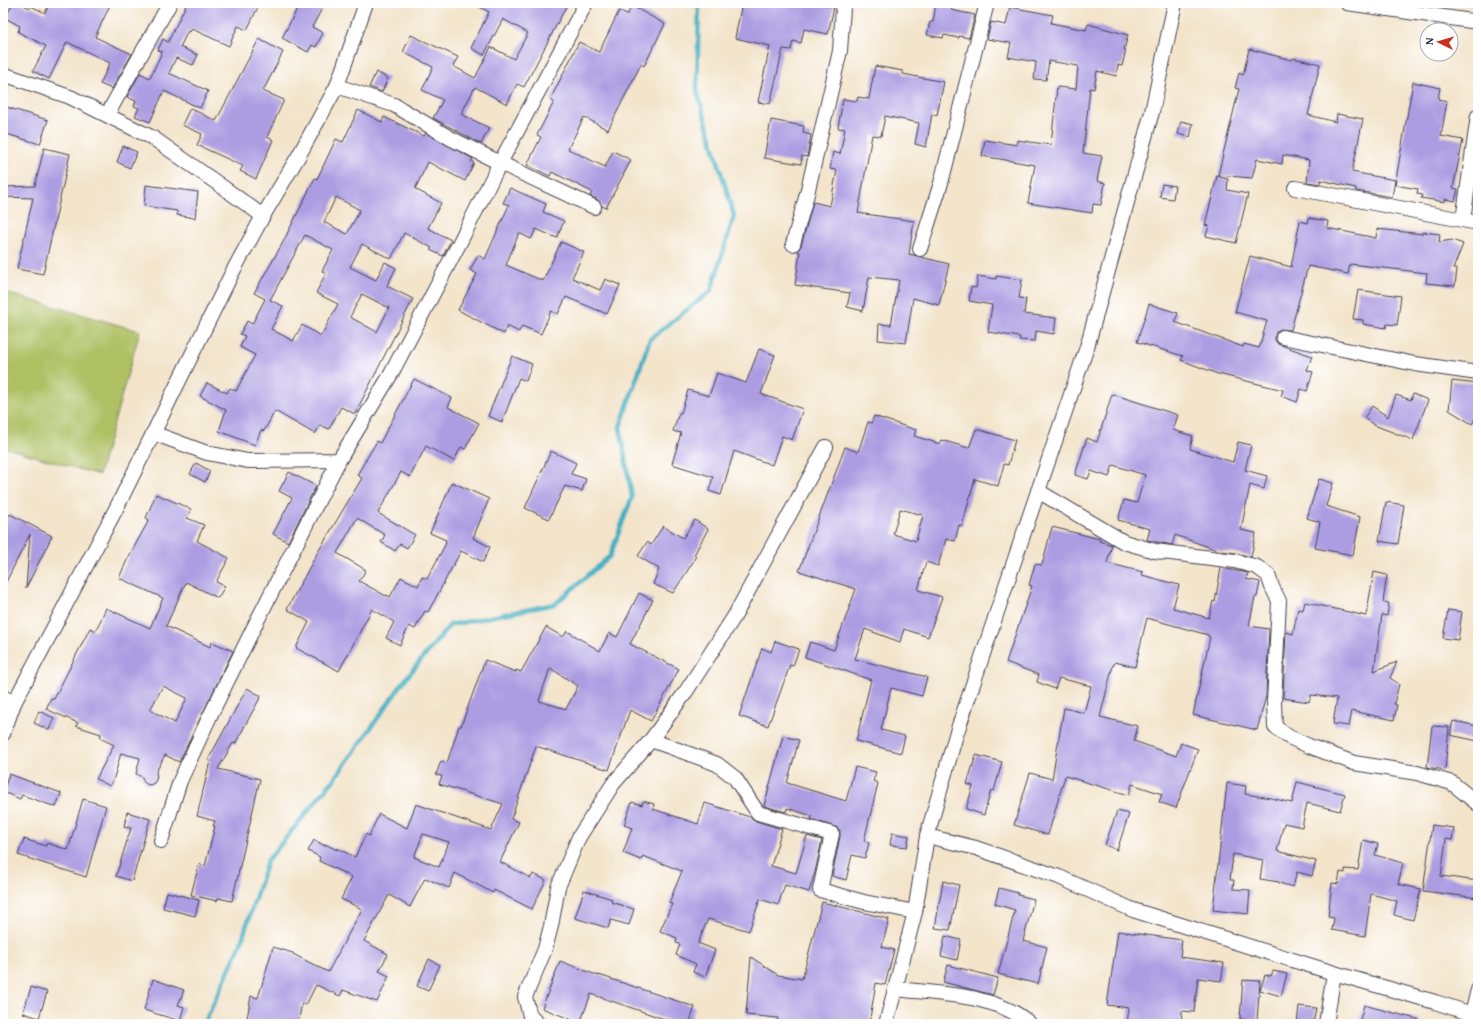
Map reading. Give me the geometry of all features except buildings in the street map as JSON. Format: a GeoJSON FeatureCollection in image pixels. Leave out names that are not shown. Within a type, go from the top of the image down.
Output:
{"type":"FeatureCollection","features":[{"type":"Feature","properties":{"kind":"street"},"geometry":{"type":"LineString","coordinates":[[107,115],[170,3]]}},
{"type":"Feature","properties":{"kind":"street"},"geometry":{"type":"LineString","coordinates":[[3,734],[8,700],[118,505],[232,273],[337,86],[366,3]]}},
{"type":"Feature","properties":{"kind":"street"},"geometry":{"type":"LineString","coordinates":[[161,841],[180,781],[209,718],[258,619],[339,460],[391,374],[500,163],[586,3]]}},
{"type":"Feature","properties":{"kind":"street"},"geometry":{"type":"LineString","coordinates":[[793,244],[807,194],[840,51],[843,8],[845,3]]}},
{"type":"Feature","properties":{"kind":"street"},"geometry":{"type":"LineString","coordinates":[[920,249],[941,183],[987,3]]}},
{"type":"Feature","properties":{"kind":"street"},"geometry":{"type":"LineString","coordinates":[[886,1024],[915,912],[927,836],[959,728],[1087,347],[1152,112],[1174,3]]}},
{"type":"Feature","properties":{"kind":"street"},"geometry":{"type":"LineString","coordinates":[[1350,3],[1478,22]]}},
{"type":"Feature","properties":{"kind":"street"},"geometry":{"type":"LineString","coordinates":[[3,74],[70,97],[153,138],[263,216]]}},
{"type":"Feature","properties":{"kind":"street"},"geometry":{"type":"LineString","coordinates":[[337,86],[394,105],[450,138],[594,207]]}},
{"type":"Feature","properties":{"kind":"street"},"geometry":{"type":"LineString","coordinates":[[1463,220],[1478,116]]}},
{"type":"Feature","properties":{"kind":"street"},"geometry":{"type":"LineString","coordinates":[[1295,188],[1478,223]]}},
{"type":"Feature","properties":{"kind":"street"},"geometry":{"type":"LineString","coordinates":[[1283,337],[1415,364],[1478,373]]}},
{"type":"Feature","properties":{"kind":"street"},"geometry":{"type":"LineString","coordinates":[[153,433],[207,453],[248,462],[339,460]]}},
{"type":"Feature","properties":{"kind":"street"},"geometry":{"type":"LineString","coordinates":[[538,1024],[530,1016],[525,997],[545,949],[551,926],[558,886],[579,837],[613,784],[651,740],[685,693],[734,617],[826,448]]}},
{"type":"Feature","properties":{"kind":"street"},"geometry":{"type":"LineString","coordinates":[[1038,491],[1124,542],[1155,551],[1236,561],[1257,567],[1268,575],[1279,601],[1274,702],[1275,727],[1296,740],[1354,763],[1417,773],[1452,783],[1478,804]]}},
{"type":"Feature","properties":{"kind":"street"},"geometry":{"type":"LineString","coordinates":[[651,740],[717,764],[735,778],[758,813],[832,834],[820,890],[864,902],[915,912]]}},
{"type":"Feature","properties":{"kind":"street"},"geometry":{"type":"LineString","coordinates":[[927,836],[976,848],[1058,877],[1133,910],[1334,973],[1435,1002],[1473,1018],[1478,990]]}},
{"type":"Feature","properties":{"kind":"street"},"geometry":{"type":"LineString","coordinates":[[1326,1024],[1334,973]]}},
{"type":"Feature","properties":{"kind":"street"},"geometry":{"type":"LineString","coordinates":[[896,989],[970,998],[996,1005],[1014,1013],[1030,1024]]}},
{"type":"Feature","properties":{"kind":"green space"},"geometry":{"type":"Polygon","coordinates":[[[3,292],[140,331],[99,475],[3,447],[3,292]]]}},
{"type":"Feature","properties":{"kind":"waterway"},"geometry":{"type":"LineString","coordinates":[[204,1024],[240,946],[267,861],[336,777],[407,677],[450,625],[555,604],[610,556],[632,497],[620,427],[650,339],[711,291],[734,216],[697,91],[699,3]]}}]}
